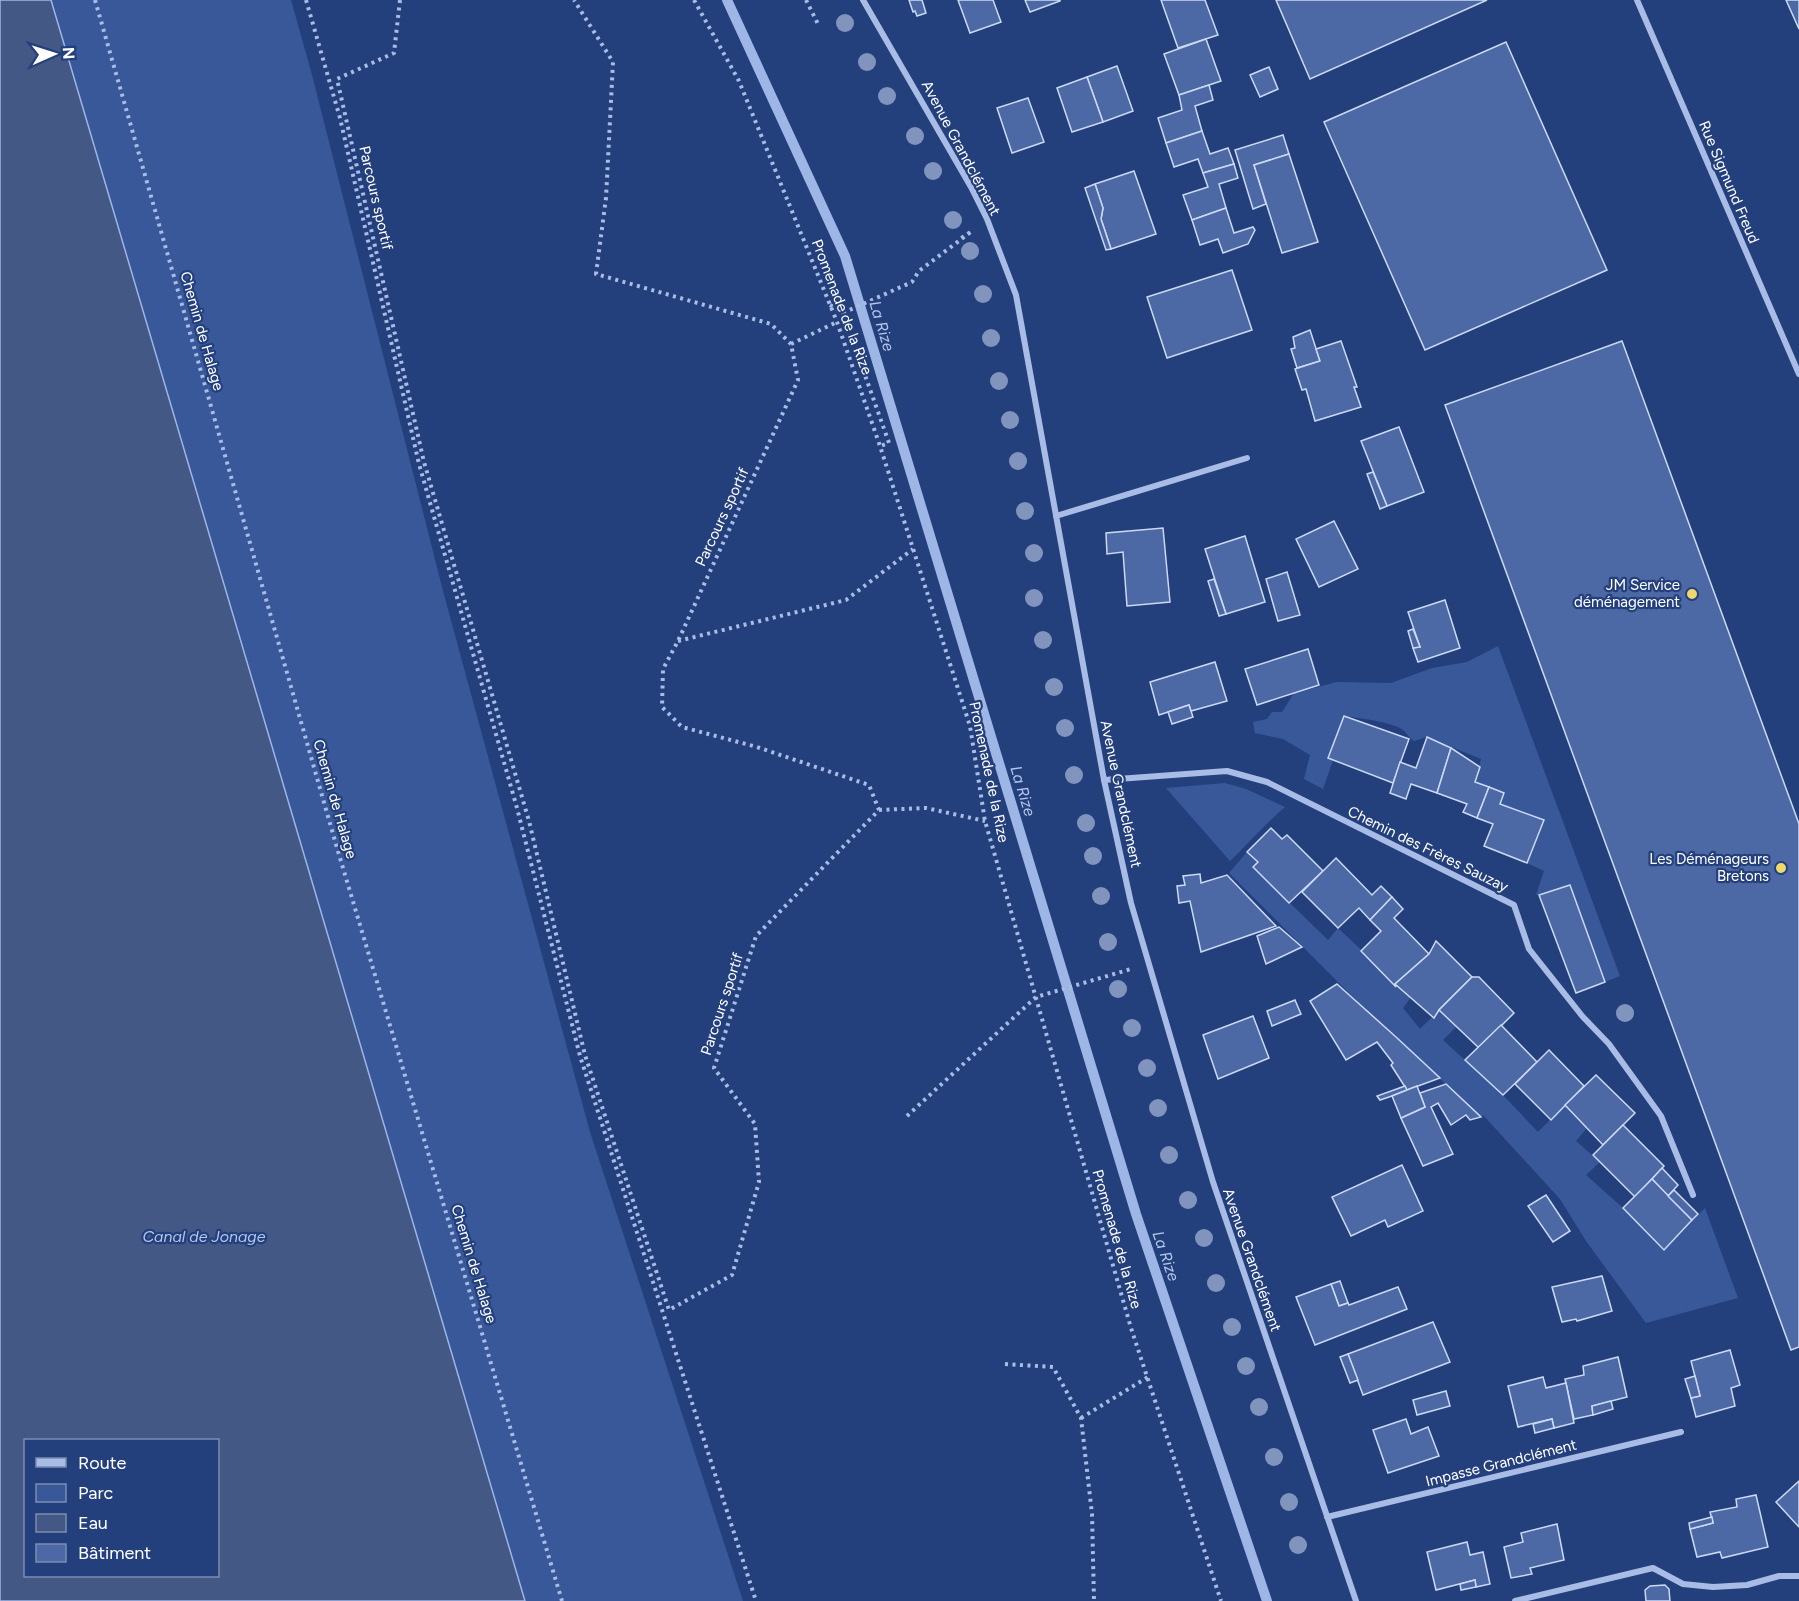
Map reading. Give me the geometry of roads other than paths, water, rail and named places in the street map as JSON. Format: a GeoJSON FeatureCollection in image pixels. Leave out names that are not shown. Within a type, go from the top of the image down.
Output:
{"type":"FeatureCollection","features":[{"type":"Feature","properties":{"kind":"street","name":"Avenue Grandclément"},"geometry":{"type":"LineString","coordinates":[[864,0],[971,187],[987,219],[1016,295],[1104,780],[1131,903],[1213,1182],[1356,1601]]}},
{"type":"Feature","properties":{"kind":"street","name":"Rue Sigmund Freud"},"geometry":{"type":"LineString","coordinates":[[1637,0],[1799,374]]}},
{"type":"Feature","properties":{"kind":"street"},"geometry":{"type":"LineString","coordinates":[[1056,516],[1247,458]]}},
{"type":"Feature","properties":{"kind":"street","name":"Chemin des Frères Sauzay"},"geometry":{"type":"LineString","coordinates":[[1104,780],[1227,771],[1267,782],[1514,905],[1529,949],[1583,1017],[1609,1044],[1661,1116],[1693,1195]]}},
{"type":"Feature","properties":{"kind":"street","name":"Impasse Grandclément"},"geometry":{"type":"LineString","coordinates":[[1327,1517],[1681,1432]]}},
{"type":"Feature","properties":{"kind":"street"},"geometry":{"type":"LineString","coordinates":[[1515,1601],[1653,1568],[1683,1584],[1713,1587],[1747,1585],[1779,1576],[1799,1576]]}},
{"type":"Feature","properties":{"kind":"water","name":"Canal de Jonage"},"geometry":{"type":"Polygon","coordinates":[[[0,0],[51,0],[525,1601],[0,1601],[0,0]]]}},
{"type":"Feature","properties":{"kind":"waterway","name":"La Rize"},"geometry":{"type":"LineString","coordinates":[[727,0],[845,256],[1136,1214],[1267,1601]]}},
{"type":"Feature","properties":{"kind":"place","name":"JM Service déménagement"},"geometry":{"type":"Point","coordinates":[1692,594]}},
{"type":"Feature","properties":{"kind":"place","name":"Les Déménageurs Bretons"},"geometry":{"type":"Point","coordinates":[1781,868]}}]}
